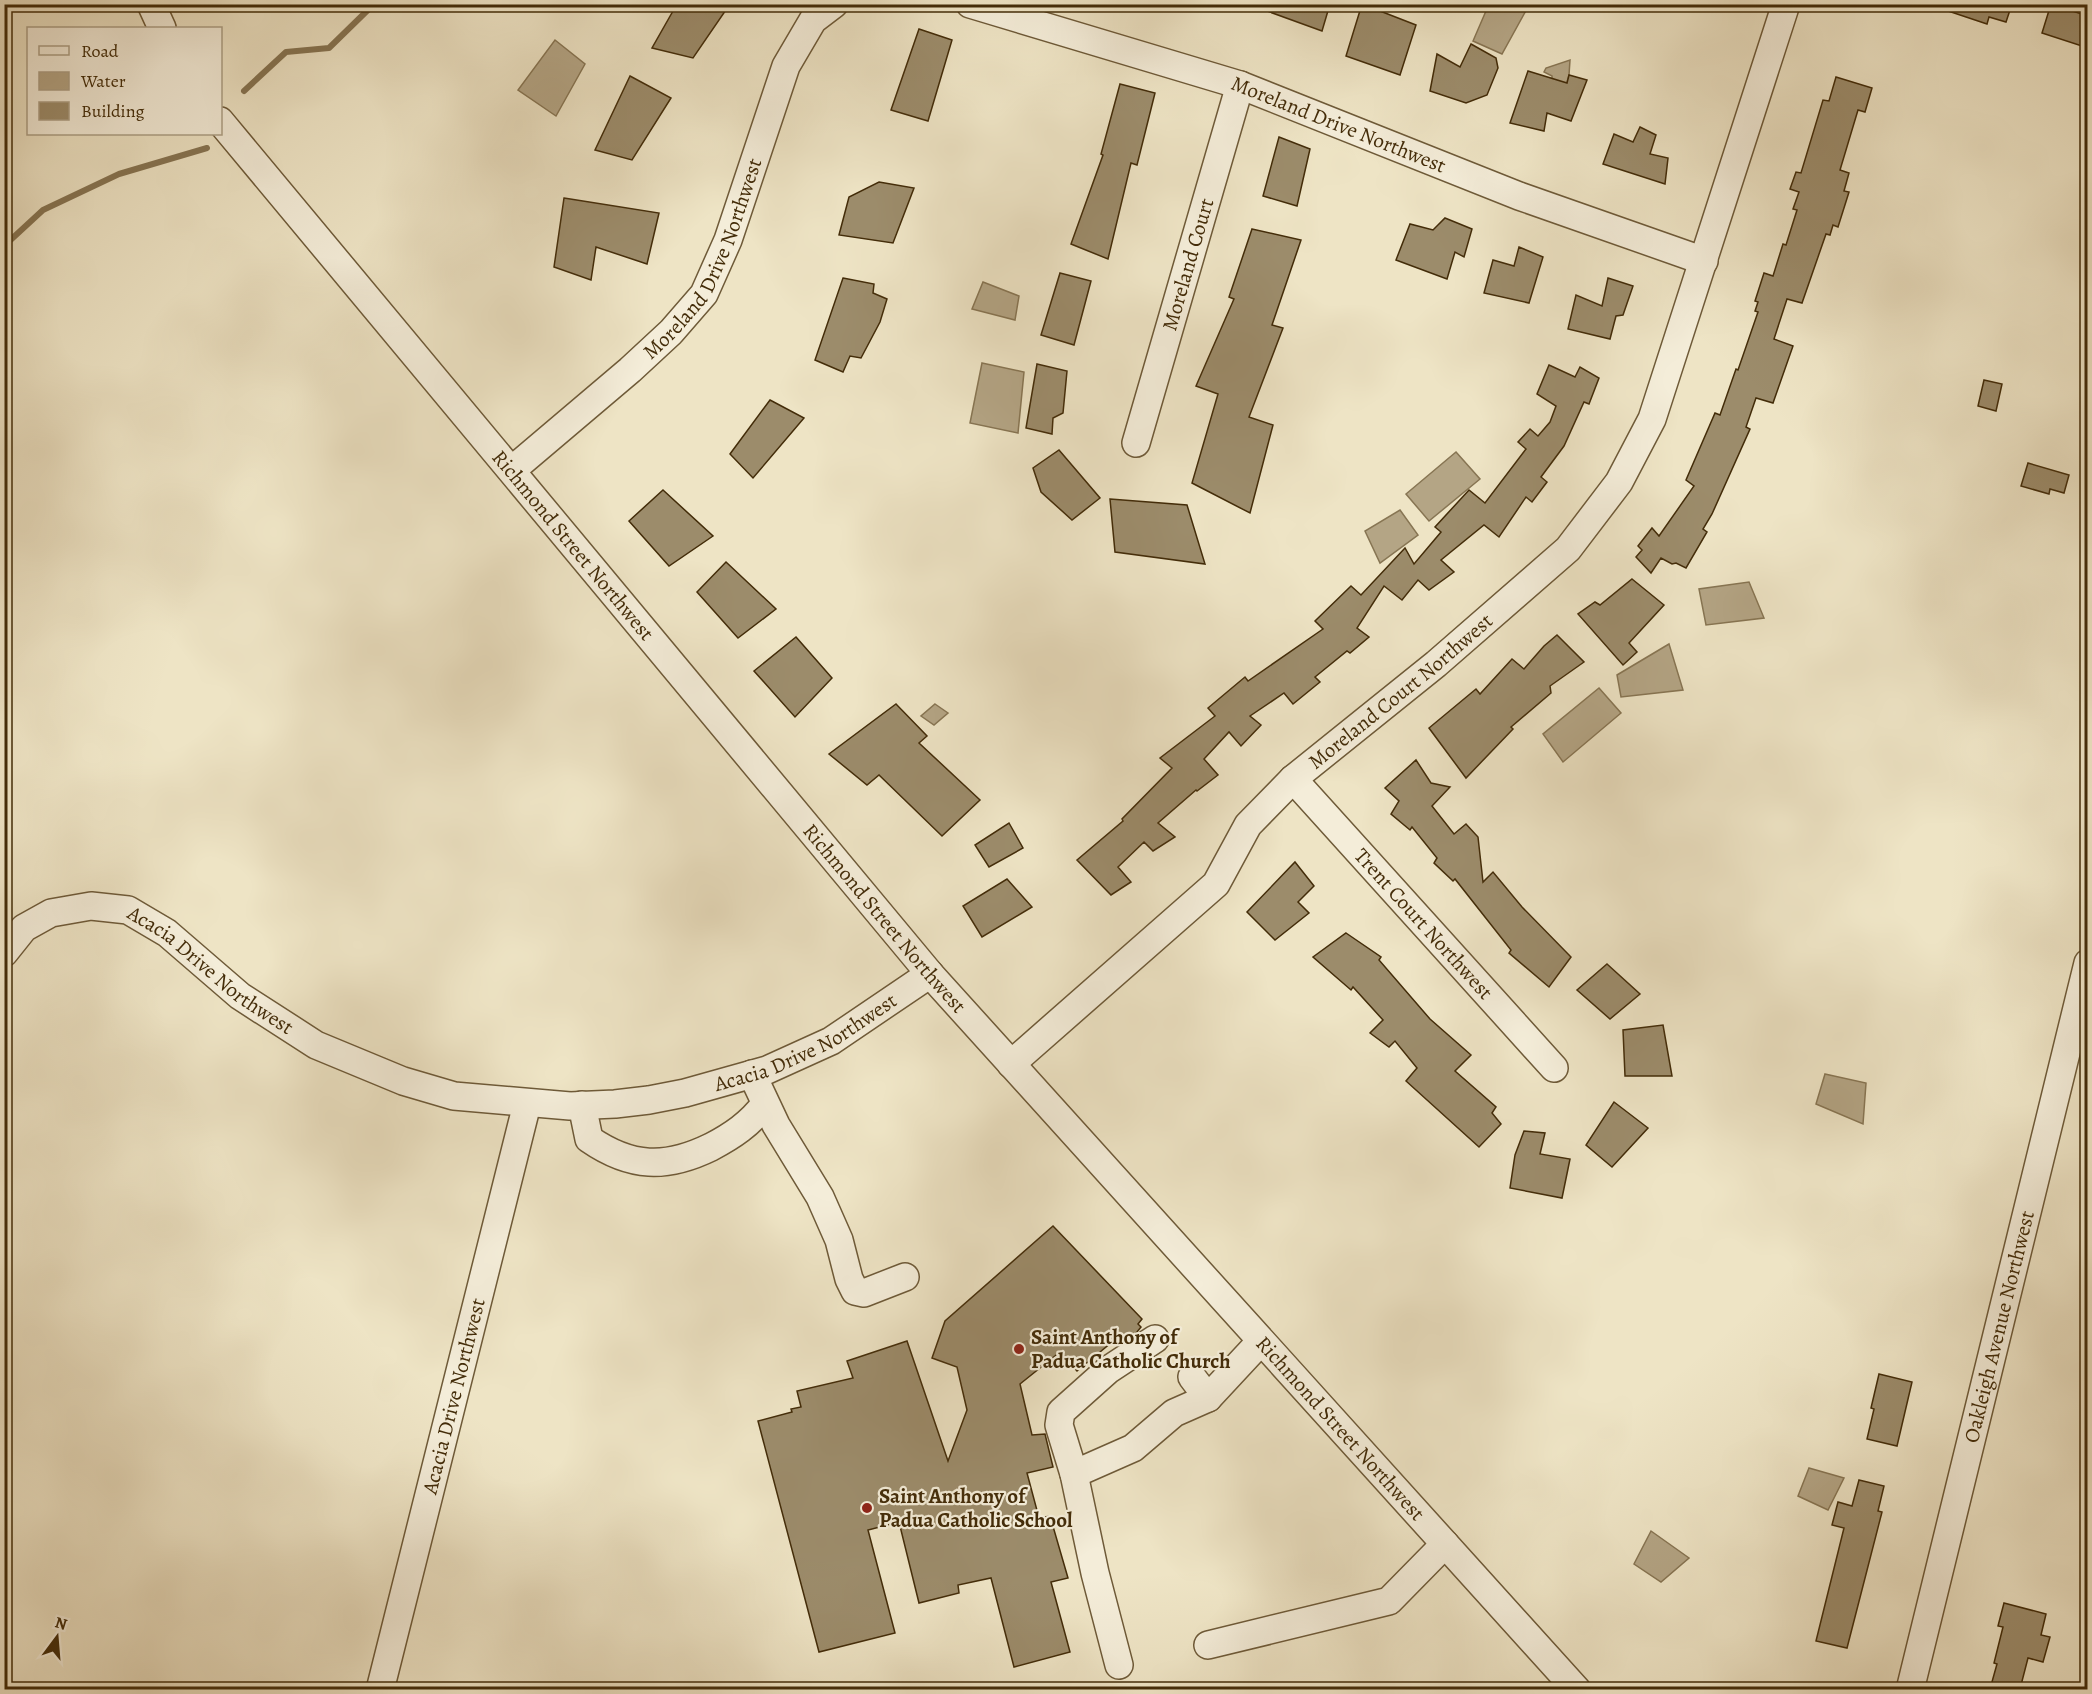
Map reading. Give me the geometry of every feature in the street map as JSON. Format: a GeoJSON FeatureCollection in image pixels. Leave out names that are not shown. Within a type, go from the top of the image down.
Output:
{"type":"FeatureCollection","features":[{"type":"Feature","properties":{"kind":"street"},"geometry":{"type":"LineString","coordinates":[[151,4],[162,27]]}},
{"type":"Feature","properties":{"kind":"street","name":"Moreland Drive Northwest"},"geometry":{"type":"LineString","coordinates":[[512,470],[630,370],[671,332],[704,294],[728,240],[786,66],[813,20],[834,4]]}},
{"type":"Feature","properties":{"kind":"street","name":"Moreland Drive Northwest"},"geometry":{"type":"LineString","coordinates":[[970,4],[1240,85],[1519,196],[1704,261]]}},
{"type":"Feature","properties":{"kind":"street","name":"Moreland Court Northwest"},"geometry":{"type":"LineString","coordinates":[[1011,1064],[1216,884],[1248,825],[1293,779],[1436,664],[1568,549],[1619,482],[1652,419],[1785,4]]}},
{"type":"Feature","properties":{"kind":"street","name":"Moreland Court"},"geometry":{"type":"LineString","coordinates":[[1136,443],[1240,85]]}},
{"type":"Feature","properties":{"kind":"street","name":"Richmond Street Northwest"},"geometry":{"type":"LineString","coordinates":[[222,123],[930,974],[1577,1689]]}},
{"type":"Feature","properties":{"kind":"street","name":"Trent Court Northwest"},"geometry":{"type":"LineString","coordinates":[[1293,779],[1554,1068]]}},
{"type":"Feature","properties":{"kind":"street","name":"Acacia Drive Northwest"},"geometry":{"type":"LineString","coordinates":[[4,953],[24,928],[51,913],[91,906],[129,910],[167,933],[240,996],[316,1045],[403,1081],[453,1096],[528,1104],[582,1106],[649,1100],[685,1093],[768,1070],[831,1041],[930,974]]}},
{"type":"Feature","properties":{"kind":"street","name":"Oakleigh Avenue Northwest"},"geometry":{"type":"LineString","coordinates":[[1910,1689],[2088,963]]}},
{"type":"Feature","properties":{"kind":"street"},"geometry":{"type":"LineString","coordinates":[[752,1074],[776,1125],[820,1197],[839,1240],[849,1279],[855,1291],[864,1293],[905,1277]]}},
{"type":"Feature","properties":{"kind":"street","name":"Acacia Drive Northwest"},"geometry":{"type":"LineString","coordinates":[[380,1689],[528,1104]]}},
{"type":"Feature","properties":{"kind":"street"},"geometry":{"type":"LineString","coordinates":[[582,1106],[589,1139],[615,1153],[645,1162],[664,1163],[686,1159],[733,1136],[765,1104]]}},
{"type":"Feature","properties":{"kind":"street"},"geometry":{"type":"LineString","coordinates":[[1119,1665],[1095,1572],[1074,1474],[1059,1425],[1061,1412],[1108,1370],[1155,1339]]}},
{"type":"Feature","properties":{"kind":"street"},"geometry":{"type":"LineString","coordinates":[[1074,1474],[1133,1448],[1200,1388],[1261,1341]]}},
{"type":"Feature","properties":{"kind":"street"},"geometry":{"type":"LineString","coordinates":[[1208,1645],[1389,1601],[1446,1544]]}},
{"type":"Feature","properties":{"kind":"water"},"geometry":{"type":"Polygon","coordinates":[[[1489,4],[1529,5],[1502,54],[1473,41],[1489,4]]]}},
{"type":"Feature","properties":{"kind":"water"},"geometry":{"type":"Polygon","coordinates":[[[555,40],[585,64],[556,116],[518,90],[555,40]]]}},
{"type":"Feature","properties":{"kind":"water"},"geometry":{"type":"Polygon","coordinates":[[[1570,60],[1565,89],[1552,86],[1552,76],[1544,72],[1546,68],[1570,60]]]}},
{"type":"Feature","properties":{"kind":"water"},"geometry":{"type":"Polygon","coordinates":[[[983,282],[1019,296],[1015,320],[972,309],[983,282]]]}},
{"type":"Feature","properties":{"kind":"water"},"geometry":{"type":"Polygon","coordinates":[[[982,363],[1024,372],[1018,433],[970,423],[982,363]]]}},
{"type":"Feature","properties":{"kind":"water"},"geometry":{"type":"Polygon","coordinates":[[[1456,452],[1480,479],[1429,521],[1406,494],[1456,452]]]}},
{"type":"Feature","properties":{"kind":"water"},"geometry":{"type":"Polygon","coordinates":[[[1400,510],[1418,535],[1380,563],[1365,531],[1400,510]]]}},
{"type":"Feature","properties":{"kind":"water"},"geometry":{"type":"Polygon","coordinates":[[[1749,582],[1764,618],[1706,625],[1699,589],[1749,582]]]}},
{"type":"Feature","properties":{"kind":"water"},"geometry":{"type":"Polygon","coordinates":[[[1669,644],[1683,690],[1621,697],[1617,675],[1669,644]]]}},
{"type":"Feature","properties":{"kind":"water"},"geometry":{"type":"Polygon","coordinates":[[[1599,688],[1621,713],[1563,762],[1543,734],[1599,688]]]}},
{"type":"Feature","properties":{"kind":"water"},"geometry":{"type":"Polygon","coordinates":[[[935,704],[948,713],[934,725],[921,716],[935,704]]]}},
{"type":"Feature","properties":{"kind":"water"},"geometry":{"type":"Polygon","coordinates":[[[1825,1074],[1866,1083],[1863,1124],[1816,1104],[1825,1074]]]}},
{"type":"Feature","properties":{"kind":"water"},"geometry":{"type":"Polygon","coordinates":[[[1809,1468],[1844,1478],[1828,1510],[1798,1496],[1809,1468]]]}},
{"type":"Feature","properties":{"kind":"water"},"geometry":{"type":"Polygon","coordinates":[[[1651,1531],[1689,1558],[1661,1582],[1634,1564],[1651,1531]]]}},
{"type":"Feature","properties":{"kind":"building"},"geometry":{"type":"Polygon","coordinates":[[[677,4],[730,4],[693,58],[652,48],[677,4]]]}},
{"type":"Feature","properties":{"kind":"building"},"geometry":{"type":"Polygon","coordinates":[[[1256,4],[1330,4],[1322,31],[1256,7],[1256,4]]]}},
{"type":"Feature","properties":{"kind":"building"},"geometry":{"type":"Polygon","coordinates":[[[1362,4],[1416,25],[1400,75],[1346,56],[1362,4]]]}},
{"type":"Feature","properties":{"kind":"building"},"geometry":{"type":"Polygon","coordinates":[[[1939,4],[2012,4],[2006,22],[1989,17],[1987,24],[1939,8],[1939,4]]]}},
{"type":"Feature","properties":{"kind":"building"},"geometry":{"type":"Polygon","coordinates":[[[2051,4],[2088,16],[2088,48],[2042,33],[2051,4]]]}},
{"type":"Feature","properties":{"kind":"building"},"geometry":{"type":"Polygon","coordinates":[[[919,29],[952,40],[928,121],[891,110],[919,29]]]}},
{"type":"Feature","properties":{"kind":"building"},"geometry":{"type":"Polygon","coordinates":[[[1471,44],[1496,58],[1498,68],[1487,95],[1466,103],[1430,91],[1437,54],[1460,67],[1471,44]]]}},
{"type":"Feature","properties":{"kind":"building"},"geometry":{"type":"Polygon","coordinates":[[[1528,71],[1567,83],[1569,75],[1587,80],[1571,121],[1547,113],[1544,131],[1510,123],[1528,71]]]}},
{"type":"Feature","properties":{"kind":"building"},"geometry":{"type":"Polygon","coordinates":[[[630,76],[671,98],[632,160],[595,150],[630,76]]]}},
{"type":"Feature","properties":{"kind":"building"},"geometry":{"type":"Polygon","coordinates":[[[1836,77],[1872,88],[1865,112],[1858,110],[1840,170],[1849,173],[1844,191],[1849,192],[1838,227],[1833,225],[1830,235],[1826,234],[1802,303],[1787,299],[1774,339],[1793,346],[1773,403],[1756,398],[1746,427],[1750,429],[1703,529],[1707,532],[1686,568],[1661,558],[1651,573],[1636,557],[1642,550],[1638,546],[1652,528],[1659,536],[1694,486],[1686,480],[1715,413],[1720,415],[1736,369],[1738,370],[1758,312],[1755,311],[1758,302],[1755,301],[1764,273],[1773,276],[1783,244],[1786,245],[1797,210],[1793,209],[1799,192],[1790,189],[1796,172],[1801,173],[1823,100],[1829,101],[1836,77]]]}},
{"type":"Feature","properties":{"kind":"building"},"geometry":{"type":"Polygon","coordinates":[[[1120,84],[1155,93],[1137,165],[1131,163],[1108,259],[1071,244],[1103,155],[1101,154],[1120,84]]]}},
{"type":"Feature","properties":{"kind":"building"},"geometry":{"type":"Polygon","coordinates":[[[1640,127],[1656,135],[1650,154],[1668,158],[1665,184],[1603,164],[1614,134],[1633,142],[1640,127]]]}},
{"type":"Feature","properties":{"kind":"building"},"geometry":{"type":"Polygon","coordinates":[[[1279,137],[1310,149],[1297,206],[1263,196],[1279,137]]]}},
{"type":"Feature","properties":{"kind":"building"},"geometry":{"type":"Polygon","coordinates":[[[879,182],[914,188],[893,243],[839,235],[849,197],[879,182]]]}},
{"type":"Feature","properties":{"kind":"building"},"geometry":{"type":"Polygon","coordinates":[[[564,198],[659,213],[647,264],[596,247],[591,280],[554,267],[564,198]]]}},
{"type":"Feature","properties":{"kind":"building"},"geometry":{"type":"Polygon","coordinates":[[[1445,218],[1472,229],[1464,257],[1455,252],[1447,279],[1396,260],[1410,224],[1433,230],[1445,218]]]}},
{"type":"Feature","properties":{"kind":"building"},"geometry":{"type":"Polygon","coordinates":[[[1252,229],[1301,240],[1272,325],[1283,328],[1249,417],[1273,425],[1250,513],[1192,483],[1218,394],[1196,386],[1234,299],[1229,297],[1252,229]]]}},
{"type":"Feature","properties":{"kind":"building"},"geometry":{"type":"Polygon","coordinates":[[[1519,247],[1543,257],[1529,303],[1484,293],[1493,260],[1514,266],[1519,247]]]}},
{"type":"Feature","properties":{"kind":"building"},"geometry":{"type":"Polygon","coordinates":[[[1060,273],[1091,281],[1074,345],[1041,335],[1060,273]]]}},
{"type":"Feature","properties":{"kind":"building"},"geometry":{"type":"Polygon","coordinates":[[[843,278],[874,284],[873,293],[887,299],[880,322],[861,358],[850,356],[843,372],[815,360],[843,278]]]}},
{"type":"Feature","properties":{"kind":"building"},"geometry":{"type":"Polygon","coordinates":[[[1608,278],[1633,286],[1623,315],[1616,316],[1610,339],[1568,329],[1576,295],[1602,306],[1608,278]]]}},
{"type":"Feature","properties":{"kind":"building"},"geometry":{"type":"Polygon","coordinates":[[[1037,364],[1067,371],[1063,413],[1053,418],[1052,434],[1026,428],[1037,364]]]}},
{"type":"Feature","properties":{"kind":"building"},"geometry":{"type":"Polygon","coordinates":[[[1549,365],[1575,377],[1580,367],[1599,378],[1589,404],[1584,402],[1564,446],[1541,477],[1547,482],[1532,502],[1526,497],[1499,537],[1484,525],[1441,560],[1454,572],[1429,590],[1418,580],[1402,600],[1384,586],[1357,628],[1369,637],[1350,653],[1347,651],[1315,677],[1320,682],[1293,704],[1284,693],[1250,716],[1261,725],[1241,746],[1229,732],[1204,759],[1218,775],[1196,790],[1158,823],[1175,837],[1153,851],[1144,842],[1118,867],[1131,882],[1111,895],[1077,860],[1123,821],[1122,819],[1172,768],[1160,758],[1215,716],[1208,708],[1245,677],[1248,681],[1323,629],[1315,621],[1351,586],[1361,595],[1405,548],[1414,564],[1441,532],[1435,527],[1469,490],[1485,503],[1526,449],[1518,442],[1530,429],[1538,436],[1550,422],[1556,406],[1537,394],[1549,365]]]}},
{"type":"Feature","properties":{"kind":"building"},"geometry":{"type":"Polygon","coordinates":[[[1984,380],[2002,384],[1996,411],[1978,406],[1984,380]]]}},
{"type":"Feature","properties":{"kind":"building"},"geometry":{"type":"Polygon","coordinates":[[[770,400],[804,418],[753,478],[730,454],[770,400]]]}},
{"type":"Feature","properties":{"kind":"building"},"geometry":{"type":"Polygon","coordinates":[[[1059,450],[1100,498],[1072,520],[1041,492],[1033,468],[1059,450]]]}},
{"type":"Feature","properties":{"kind":"building"},"geometry":{"type":"Polygon","coordinates":[[[2028,463],[2069,475],[2064,493],[2050,489],[2049,494],[2021,486],[2028,463]]]}},
{"type":"Feature","properties":{"kind":"building"},"geometry":{"type":"Polygon","coordinates":[[[663,490],[713,536],[669,566],[629,521],[663,490]]]}},
{"type":"Feature","properties":{"kind":"building"},"geometry":{"type":"Polygon","coordinates":[[[1110,499],[1187,505],[1205,564],[1115,552],[1110,499]]]}},
{"type":"Feature","properties":{"kind":"building"},"geometry":{"type":"Polygon","coordinates":[[[726,562],[776,609],[738,638],[697,592],[726,562]]]}},
{"type":"Feature","properties":{"kind":"building"},"geometry":{"type":"Polygon","coordinates":[[[1632,579],[1664,605],[1629,643],[1637,652],[1623,665],[1578,614],[1595,602],[1600,605],[1632,579]]]}},
{"type":"Feature","properties":{"kind":"building"},"geometry":{"type":"Polygon","coordinates":[[[1557,635],[1584,662],[1550,686],[1551,693],[1511,727],[1513,729],[1466,778],[1429,728],[1476,689],[1480,694],[1512,659],[1524,669],[1557,635]]]}},
{"type":"Feature","properties":{"kind":"building"},"geometry":{"type":"Polygon","coordinates":[[[796,637],[832,678],[795,717],[754,671],[796,637]]]}},
{"type":"Feature","properties":{"kind":"building"},"geometry":{"type":"Polygon","coordinates":[[[896,704],[927,736],[919,743],[980,800],[942,836],[879,775],[867,785],[829,754],[896,704]]]}},
{"type":"Feature","properties":{"kind":"building"},"geometry":{"type":"Polygon","coordinates":[[[1416,760],[1431,783],[1450,787],[1432,806],[1454,834],[1466,824],[1478,837],[1483,882],[1493,872],[1522,907],[1571,957],[1549,987],[1509,953],[1511,950],[1455,879],[1453,881],[1434,863],[1437,858],[1412,827],[1410,830],[1391,814],[1399,801],[1385,788],[1416,760]]]}},
{"type":"Feature","properties":{"kind":"building"},"geometry":{"type":"Polygon","coordinates":[[[1009,823],[1023,848],[989,867],[975,845],[1009,823]]]}},
{"type":"Feature","properties":{"kind":"building"},"geometry":{"type":"Polygon","coordinates":[[[1295,862],[1314,886],[1298,902],[1309,913],[1275,940],[1247,912],[1295,862]]]}},
{"type":"Feature","properties":{"kind":"building"},"geometry":{"type":"Polygon","coordinates":[[[1007,879],[1032,907],[982,937],[963,906],[1007,879]]]}},
{"type":"Feature","properties":{"kind":"building"},"geometry":{"type":"Polygon","coordinates":[[[1346,933],[1381,957],[1379,960],[1430,1019],[1471,1055],[1455,1071],[1496,1107],[1492,1113],[1501,1124],[1479,1147],[1406,1081],[1417,1068],[1395,1041],[1389,1047],[1370,1033],[1383,1020],[1353,987],[1351,990],[1313,957],[1346,933]]]}},
{"type":"Feature","properties":{"kind":"building"},"geometry":{"type":"Polygon","coordinates":[[[1607,964],[1640,994],[1610,1019],[1577,990],[1607,964]]]}},
{"type":"Feature","properties":{"kind":"building"},"geometry":{"type":"Polygon","coordinates":[[[1663,1025],[1672,1076],[1625,1076],[1623,1030],[1663,1025]]]}},
{"type":"Feature","properties":{"kind":"building"},"geometry":{"type":"Polygon","coordinates":[[[1614,1102],[1648,1128],[1612,1167],[1586,1145],[1614,1102]]]}},
{"type":"Feature","properties":{"kind":"building"},"geometry":{"type":"Polygon","coordinates":[[[1524,1131],[1545,1133],[1540,1154],[1570,1159],[1562,1198],[1510,1188],[1515,1155],[1524,1131]]]}},
{"type":"Feature","properties":{"kind":"building","name":"Saint Anthony of Padua Catholic School"},"geometry":{"type":"Polygon","coordinates":[[[1053,1226],[1142,1319],[1138,1324],[1141,1327],[1137,1332],[1122,1342],[1117,1338],[1077,1371],[1060,1352],[1020,1384],[1032,1435],[1045,1434],[1053,1467],[1027,1473],[1039,1518],[1050,1516],[1068,1578],[1051,1582],[1070,1652],[1014,1667],[991,1578],[958,1585],[959,1593],[919,1603],[899,1522],[868,1530],[895,1633],[819,1652],[758,1421],[792,1412],[791,1409],[801,1407],[797,1391],[853,1378],[847,1361],[907,1341],[948,1461],[967,1410],[957,1367],[932,1358],[945,1321],[1053,1226]]]}},
{"type":"Feature","properties":{"kind":"building"},"geometry":{"type":"Polygon","coordinates":[[[1879,1374],[1912,1382],[1897,1446],[1867,1439],[1879,1374]]]}},
{"type":"Feature","properties":{"kind":"building"},"geometry":{"type":"Polygon","coordinates":[[[1859,1480],[1884,1486],[1878,1511],[1882,1512],[1847,1648],[1816,1641],[1844,1528],[1832,1525],[1838,1502],[1852,1506],[1859,1480]]]}},
{"type":"Feature","properties":{"kind":"building"},"geometry":{"type":"Polygon","coordinates":[[[2004,1603],[2046,1614],[2041,1635],[2050,1637],[2043,1662],[2028,1658],[2020,1689],[1990,1689],[1997,1664],[1994,1663],[2003,1627],[1998,1626],[2004,1603]]]}},
{"type":"Feature","properties":{"kind":"waterway"},"geometry":{"type":"LineString","coordinates":[[244,91],[286,52],[329,48],[374,4]]}},
{"type":"Feature","properties":{"kind":"waterway"},"geometry":{"type":"LineString","coordinates":[[4,246],[43,210],[119,174],[207,148]]}},
{"type":"Feature","properties":{"kind":"place","name":"Saint Anthony of Padua Catholic Church"},"geometry":{"type":"Point","coordinates":[1019,1349]}},
{"type":"Feature","properties":{"kind":"place","name":"Saint Anthony of Padua Catholic School"},"geometry":{"type":"Point","coordinates":[867,1508]}}]}
